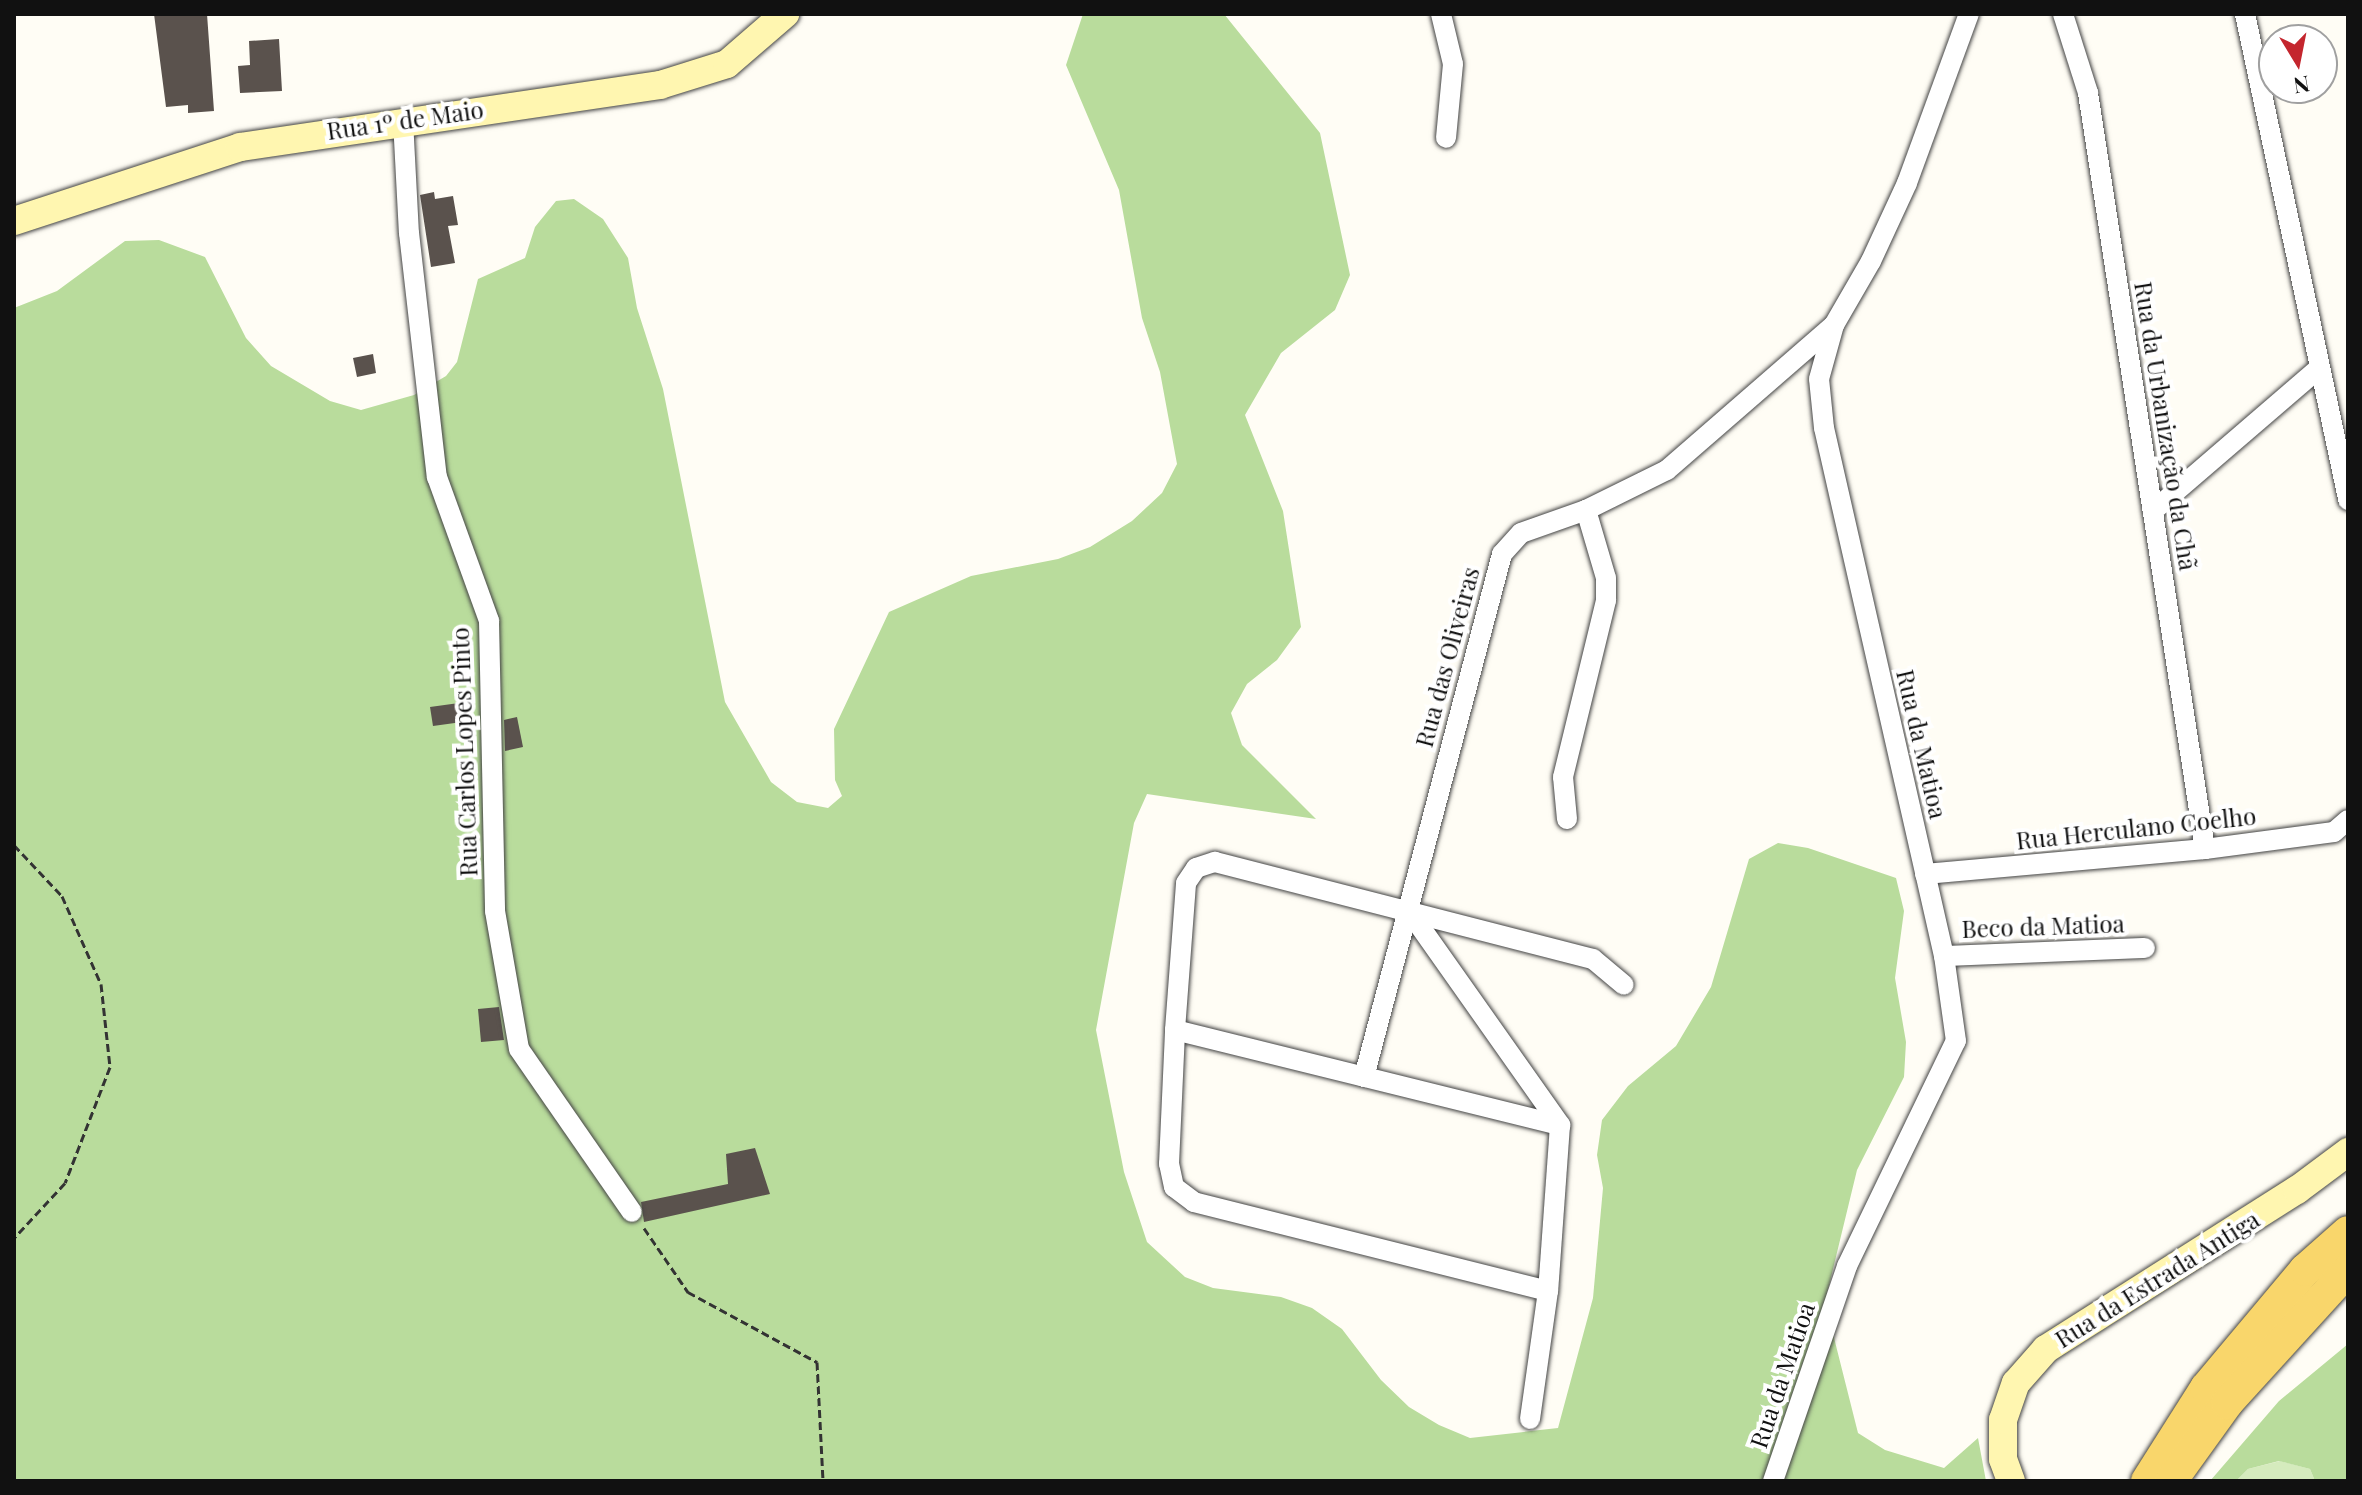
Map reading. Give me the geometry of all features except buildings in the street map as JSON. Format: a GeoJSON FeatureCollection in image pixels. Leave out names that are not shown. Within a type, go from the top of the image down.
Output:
{"type":"FeatureCollection","features":[{"type":"Feature","properties":{"kind":"main road"},"geometry":{"type":"LineString","coordinates":[[2147,1481],[2206,1388],[2305,1270],[2348,1232]]}},
{"type":"Feature","properties":{"kind":"main road"},"geometry":{"type":"LineString","coordinates":[[2171,1481],[2227,1403],[2348,1270]]}},
{"type":"Feature","properties":{"kind":"street","name":"Rua 1º de Maio"},"geometry":{"type":"LineString","coordinates":[[14,221],[240,147],[403,120],[660,85],[727,64],[785,14]]}},
{"type":"Feature","properties":{"kind":"street"},"geometry":{"type":"LineString","coordinates":[[1441,14],[1453,64],[1446,138]]}},
{"type":"Feature","properties":{"kind":"street","name":"Rua da Matioa"},"geometry":{"type":"LineString","coordinates":[[1773,1481],[1847,1266],[1956,1041],[1944,956],[1824,428],[1819,379],[1834,325],[1871,261],[1907,183],[1969,14]]}},
{"type":"Feature","properties":{"kind":"street","name":"Rua da Urbanização da Chã"},"geometry":{"type":"LineString","coordinates":[[2063,14],[2088,93],[2205,849]]}},
{"type":"Feature","properties":{"kind":"street"},"geometry":{"type":"LineString","coordinates":[[2245,14],[2348,500]]}},
{"type":"Feature","properties":{"kind":"street","name":"Rua Carlos Lopes Pinto"},"geometry":{"type":"LineString","coordinates":[[403,120],[409,233],[437,477],[489,621],[495,911],[519,1049],[632,1212]]}},
{"type":"Feature","properties":{"kind":"street","name":"Rua das Oliveiras"},"geometry":{"type":"LineString","coordinates":[[1364,1077],[1502,554],[1521,533],[1586,510],[1667,470],[1834,325]]}},
{"type":"Feature","properties":{"kind":"street"},"geometry":{"type":"LineString","coordinates":[[2153,511],[2319,368]]}},
{"type":"Feature","properties":{"kind":"street"},"geometry":{"type":"LineString","coordinates":[[1567,819],[1563,777],[1606,600],[1606,578],[1586,510]]}},
{"type":"Feature","properties":{"kind":"street","name":"Rua Herculano Coelho"},"geometry":{"type":"LineString","coordinates":[[1925,874],[2205,849],[2334,832],[2348,820]]}},
{"type":"Feature","properties":{"kind":"street"},"geometry":{"type":"LineString","coordinates":[[1548,1291],[1194,1202],[1174,1187],[1169,1164],[1186,883],[1196,868],[1215,862],[1407,908],[1593,959],[1624,985]]}},
{"type":"Feature","properties":{"kind":"street"},"geometry":{"type":"LineString","coordinates":[[1407,908],[1560,1125],[1548,1291],[1530,1419]]}},
{"type":"Feature","properties":{"kind":"street","name":"Beco da Matioa"},"geometry":{"type":"LineString","coordinates":[[1944,956],[2145,948]]}},
{"type":"Feature","properties":{"kind":"street"},"geometry":{"type":"LineString","coordinates":[[1175,1030],[1560,1125]]}},
{"type":"Feature","properties":{"kind":"street","name":"Rua da Estrada Antiga"},"geometry":{"type":"LineString","coordinates":[[2011,1481],[2003,1459],[2003,1420],[2016,1383],[2046,1349],[2297,1190],[2348,1152]]}},
{"type":"Feature","properties":{"kind":"path"},"geometry":{"type":"LineString","coordinates":[[14,845],[62,896],[101,984],[110,1067],[65,1183],[14,1238]]}},
{"type":"Feature","properties":{"kind":"path"},"geometry":{"type":"LineString","coordinates":[[632,1212],[688,1292],[817,1362],[823,1481]]}},
{"type":"Feature","properties":{"kind":"green space"},"geometry":{"type":"Polygon","coordinates":[[[1083,14],[1224,14],[1320,133],[1350,275],[1335,310],[1281,353],[1245,415],[1283,511],[1301,627],[1277,660],[1247,684],[1231,713],[1242,745],[1316,819],[1147,794],[1134,823],[1096,1030],[1124,1172],[1147,1242],[1185,1277],[1213,1288],[1281,1297],[1312,1308],[1342,1329],[1381,1380],[1409,1407],[1439,1425],[1470,1438],[1558,1428],[1593,1298],[1603,1188],[1597,1155],[1602,1120],[1628,1086],[1676,1046],[1711,987],[1749,859],[1778,843],[1808,848],[1896,878],[1904,911],[1895,978],[1906,1042],[1904,1077],[1857,1170],[1825,1302],[1858,1433],[1885,1450],[1944,1468],[1978,1438],[1986,1481],[14,1481],[14,308],[57,291],[125,241],[159,240],[205,257],[246,338],[271,366],[330,401],[361,410],[414,395],[446,376],[457,362],[478,279],[525,258],[535,227],[556,201],[574,199],[603,219],[628,258],[637,308],[663,389],[725,702],[771,782],[797,802],[828,808],[842,796],[835,780],[834,729],[889,612],[971,576],[1058,559],[1090,547],[1132,521],[1162,493],[1177,464],[1160,372],[1142,318],[1119,190],[1066,65],[1083,14]]]}},
{"type":"Feature","properties":{"kind":"green space"},"geometry":{"type":"Polygon","coordinates":[[[2348,1344],[2348,1481],[2315,1481],[2310,1469],[2279,1461],[2248,1469],[2236,1481],[2210,1481],[2279,1401],[2348,1344]]]}},
{"type":"Feature","properties":{"kind":"green space"},"geometry":{"type":"Polygon","coordinates":[[[2280,1461],[2310,1469],[2315,1481],[2236,1481],[2248,1469],[2280,1461]]]}}]}
